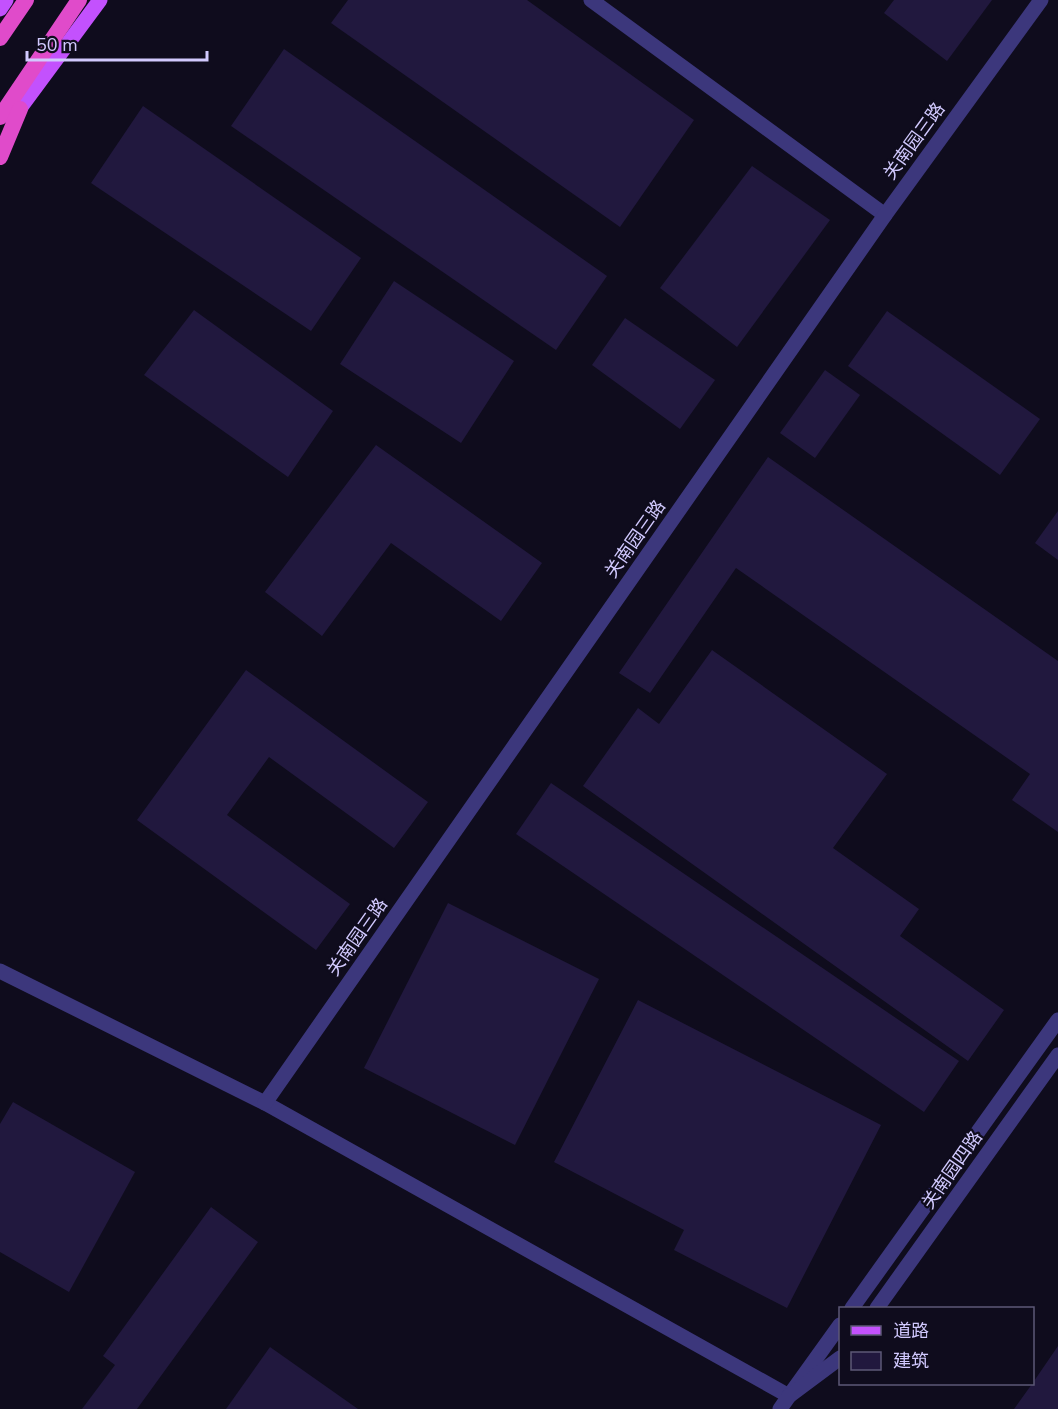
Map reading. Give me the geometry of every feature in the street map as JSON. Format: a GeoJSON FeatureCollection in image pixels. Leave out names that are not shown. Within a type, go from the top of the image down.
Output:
{"type":"FeatureCollection","features":[{"type":"Feature","properties":{"kind":"highway"},"geometry":{"type":"LineString","coordinates":[[0,38],[26,0]]}},
{"type":"Feature","properties":{"kind":"highway"},"geometry":{"type":"LineString","coordinates":[[0,117],[79,0]]}},
{"type":"Feature","properties":{"kind":"highway"},"geometry":{"type":"LineString","coordinates":[[0,157],[20,108]]}},
{"type":"Feature","properties":{"kind":"main road"},"geometry":{"type":"LineString","coordinates":[[0,9],[6,0]]}},
{"type":"Feature","properties":{"kind":"main road"},"geometry":{"type":"LineString","coordinates":[[0,136],[100,0]]}},
{"type":"Feature","properties":{"kind":"street"},"geometry":{"type":"LineString","coordinates":[[591,0],[885,214]]}},
{"type":"Feature","properties":{"kind":"street","name":"关南园三路"},"geometry":{"type":"LineString","coordinates":[[265,1103],[885,214],[1041,0]]}},
{"type":"Feature","properties":{"kind":"street"},"geometry":{"type":"LineString","coordinates":[[0,971],[265,1103],[784,1402]]}},
{"type":"Feature","properties":{"kind":"street"},"geometry":{"type":"LineString","coordinates":[[853,1307],[1058,1020]]}},
{"type":"Feature","properties":{"kind":"street","name":"关南园四路"},"geometry":{"type":"LineString","coordinates":[[878,1307],[1058,1055]]}},
{"type":"Feature","properties":{"kind":"street"},"geometry":{"type":"LineString","coordinates":[[784,1402],[839,1326]]}},
{"type":"Feature","properties":{"kind":"street"},"geometry":{"type":"LineString","coordinates":[[784,1402],[839,1359]]}},
{"type":"Feature","properties":{"kind":"building"},"geometry":{"type":"Polygon","coordinates":[[[348,0],[527,0],[694,120],[620,227],[331,23],[348,0]]]}},
{"type":"Feature","properties":{"kind":"building"},"geometry":{"type":"Polygon","coordinates":[[[894,0],[992,0],[947,61],[884,13],[894,0]]]}},
{"type":"Feature","properties":{"kind":"building"},"geometry":{"type":"Polygon","coordinates":[[[284,49],[607,276],[556,350],[231,126],[284,49]]]}},
{"type":"Feature","properties":{"kind":"building"},"geometry":{"type":"Polygon","coordinates":[[[143,106],[361,258],[311,331],[91,183],[143,106]]]}},
{"type":"Feature","properties":{"kind":"building"},"geometry":{"type":"Polygon","coordinates":[[[752,166],[830,220],[737,347],[660,288],[752,166]]]}},
{"type":"Feature","properties":{"kind":"building"},"geometry":{"type":"Polygon","coordinates":[[[394,281],[514,361],[461,443],[340,364],[394,281]]]}},
{"type":"Feature","properties":{"kind":"building"},"geometry":{"type":"Polygon","coordinates":[[[194,310],[333,411],[288,477],[144,375],[194,310]]]}},
{"type":"Feature","properties":{"kind":"building"},"geometry":{"type":"Polygon","coordinates":[[[887,311],[1040,419],[1000,475],[848,366],[887,311]]]}},
{"type":"Feature","properties":{"kind":"building"},"geometry":{"type":"Polygon","coordinates":[[[625,318],[715,380],[680,429],[592,365],[625,318]]]}},
{"type":"Feature","properties":{"kind":"building"},"geometry":{"type":"Polygon","coordinates":[[[825,370],[860,395],[815,458],[780,433],[825,370]]]}},
{"type":"Feature","properties":{"kind":"building"},"geometry":{"type":"Polygon","coordinates":[[[376,445],[542,563],[501,621],[391,543],[322,636],[265,592],[376,445]]]}},
{"type":"Feature","properties":{"kind":"building"},"geometry":{"type":"Polygon","coordinates":[[[768,457],[1058,661],[1058,832],[1012,800],[1030,774],[736,568],[650,693],[619,673],[768,457]]]}},
{"type":"Feature","properties":{"kind":"building"},"geometry":{"type":"Polygon","coordinates":[[[1058,511],[1058,560],[1035,543],[1058,511]]]}},
{"type":"Feature","properties":{"kind":"building"},"geometry":{"type":"Polygon","coordinates":[[[712,650],[887,774],[833,848],[919,909],[900,936],[1004,1010],[968,1061],[583,786],[638,708],[659,724],[712,650]]]}},
{"type":"Feature","properties":{"kind":"building"},"geometry":{"type":"Polygon","coordinates":[[[246,670],[428,802],[394,848],[269,757],[227,815],[350,904],[316,950],[137,820],[246,670]]]}},
{"type":"Feature","properties":{"kind":"building"},"geometry":{"type":"Polygon","coordinates":[[[551,783],[959,1061],[924,1112],[516,834],[551,783]]]}},
{"type":"Feature","properties":{"kind":"building"},"geometry":{"type":"Polygon","coordinates":[[[448,903],[599,979],[515,1145],[364,1068],[448,903]]]}},
{"type":"Feature","properties":{"kind":"building"},"geometry":{"type":"Polygon","coordinates":[[[638,1000],[881,1125],[787,1308],[674,1250],[684,1230],[554,1162],[638,1000]]]}},
{"type":"Feature","properties":{"kind":"building"},"geometry":{"type":"Polygon","coordinates":[[[13,1102],[135,1172],[69,1292],[0,1252],[0,1124],[13,1102]]]}},
{"type":"Feature","properties":{"kind":"building"},"geometry":{"type":"Polygon","coordinates":[[[211,1207],[258,1242],[137,1409],[82,1409],[115,1365],[103,1356],[211,1207]]]}},
{"type":"Feature","properties":{"kind":"building"},"geometry":{"type":"Polygon","coordinates":[[[1058,1346],[1058,1409],[1014,1409],[1031,1385],[1034,1385],[1034,1381],[1058,1346]]]}},
{"type":"Feature","properties":{"kind":"building"},"geometry":{"type":"Polygon","coordinates":[[[270,1347],[358,1409],[226,1409],[270,1347]]]}}]}
